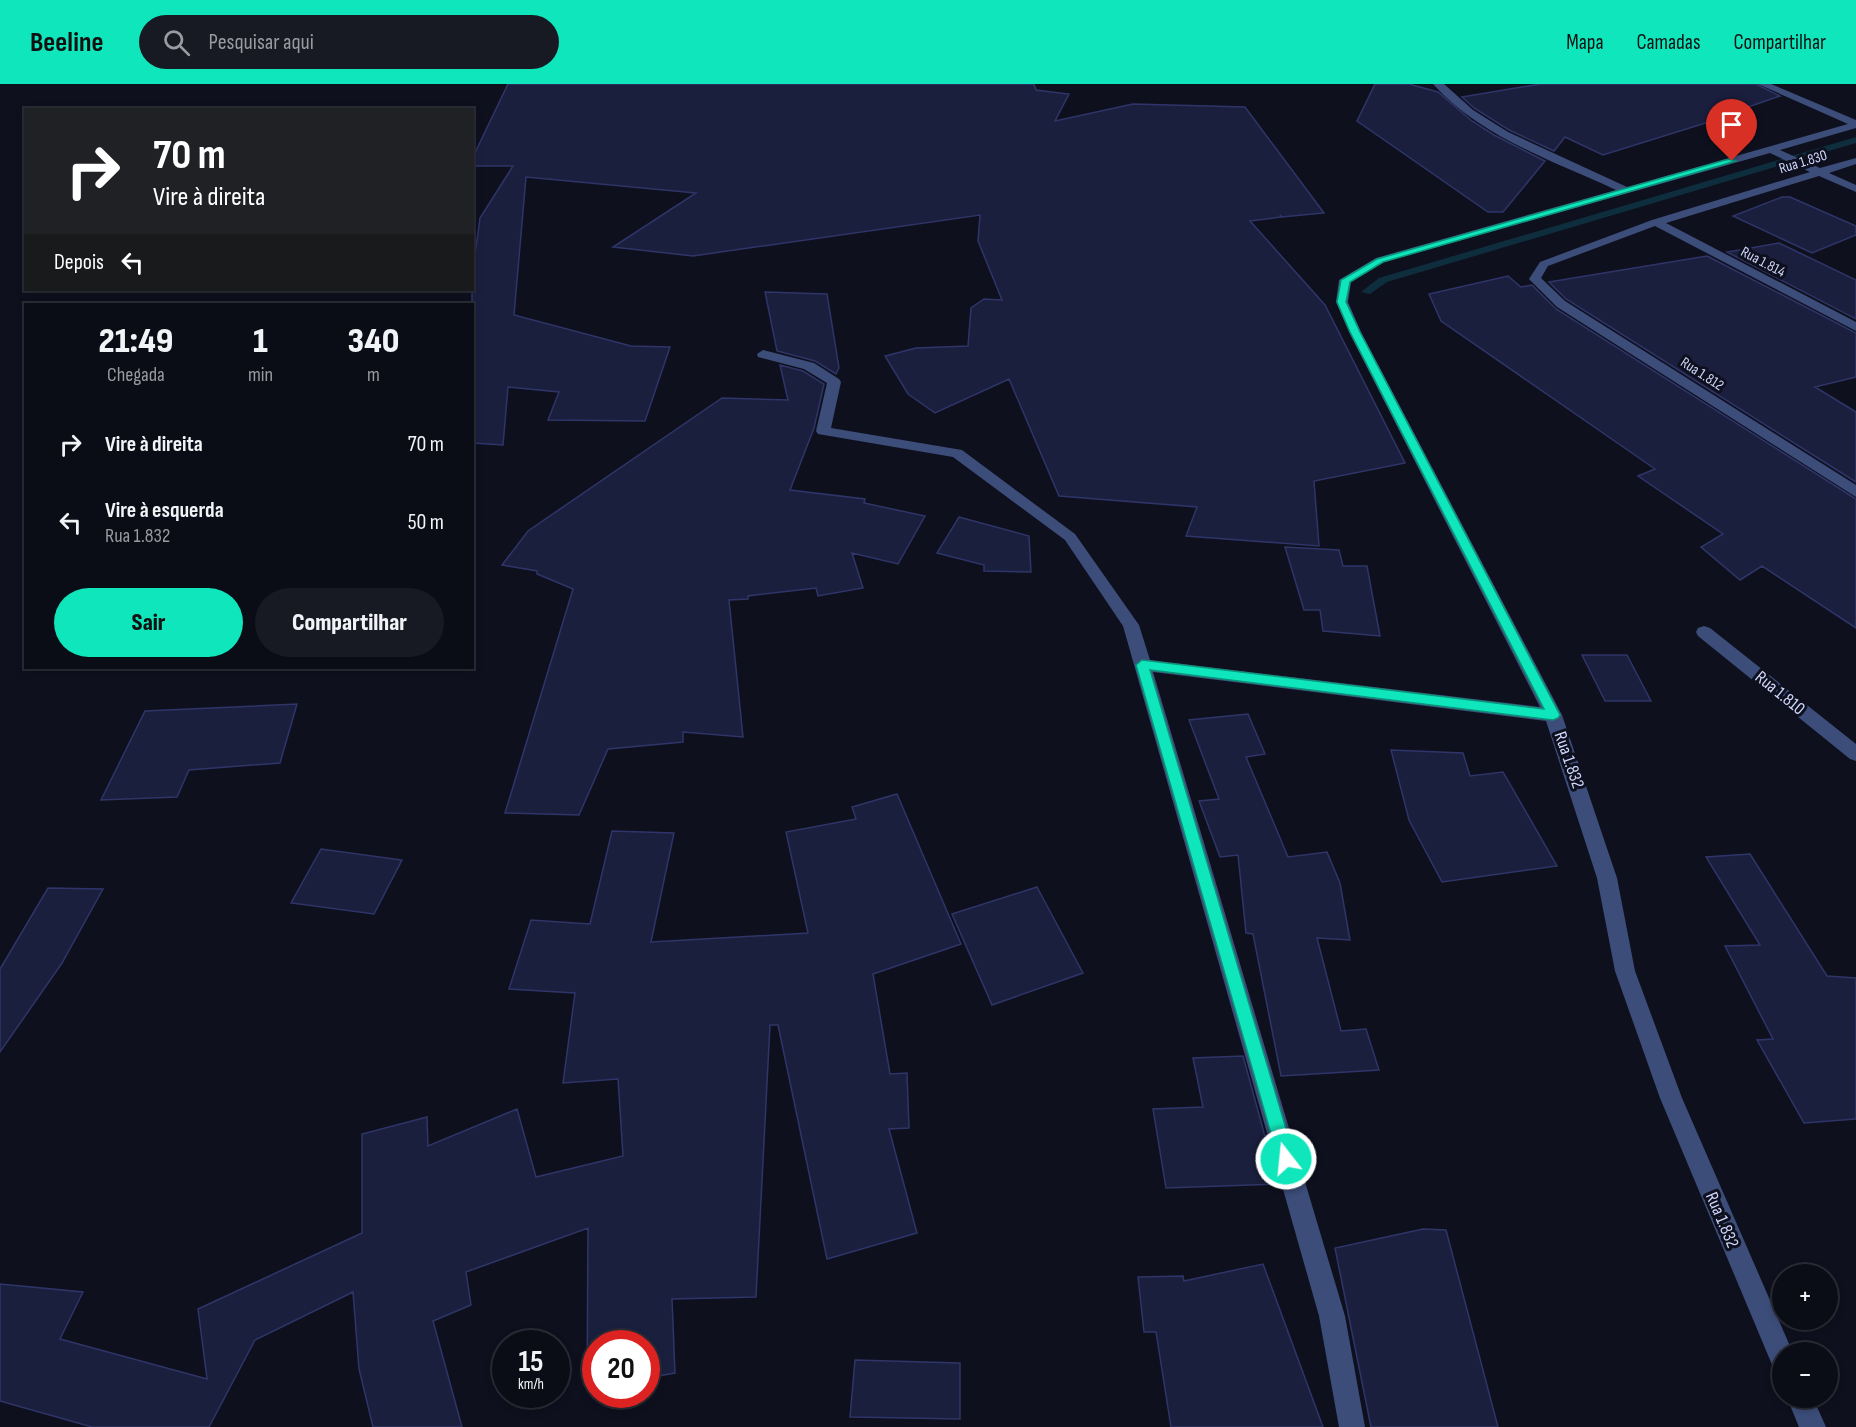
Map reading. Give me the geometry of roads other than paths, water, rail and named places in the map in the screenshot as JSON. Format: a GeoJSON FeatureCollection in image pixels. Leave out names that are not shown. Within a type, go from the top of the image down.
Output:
{"type":"FeatureCollection","features":[{"type":"Feature","properties":{"kind":"street"},"geometry":{"type":"LineString","coordinates":[[1438,84],[1470,112],[1504,134],[1628,191]]}},
{"type":"Feature","properties":{"kind":"street"},"geometry":{"type":"LineString","coordinates":[[1763,84],[1856,125]]}},
{"type":"Feature","properties":{"kind":"street","name":"Rua 1.832"},"geometry":{"type":"LineString","coordinates":[[1775,1342],[1671,1098],[1625,971],[1607,878],[1553,715],[1355,332],[1342,302],[1346,280],[1380,260],[1856,125]]}},
{"type":"Feature","properties":{"kind":"street"},"geometry":{"type":"LineString","coordinates":[[1772,150],[1856,189]]}},
{"type":"Feature","properties":{"kind":"street","name":"Rua 1.830"},"geometry":{"type":"LineString","coordinates":[[1535,279],[1544,264],[1656,222],[1856,161]]}},
{"type":"Feature","properties":{"kind":"street","name":"Rua 1.814"},"geometry":{"type":"LineString","coordinates":[[1656,222],[1856,327]]}},
{"type":"Feature","properties":{"kind":"street","name":"Rua 1.812"},"geometry":{"type":"LineString","coordinates":[[1535,279],[1561,304],[1856,492]]}},
{"type":"Feature","properties":{"kind":"street"},"geometry":{"type":"LineString","coordinates":[[764,354],[809,366],[834,382],[823,431],[957,453],[1070,537],[1131,625],[1332,1316],[1352,1427]]}},
{"type":"Feature","properties":{"kind":"street","name":"Rua 1.810"},"geometry":{"type":"LineString","coordinates":[[1704,632],[1856,754]]}},
{"type":"Feature","properties":{"kind":"street"},"geometry":{"type":"LineString","coordinates":[[1142,665],[1553,715]]}},
{"type":"Feature","properties":{"kind":"street"},"geometry":{"type":"LineString","coordinates":[[1804,1408],[1813,1427]]}},
{"type":"Feature","properties":{"kind":"waterway"},"geometry":{"type":"LineString","coordinates":[[1366,292],[1383,280],[1856,140]]}}]}
